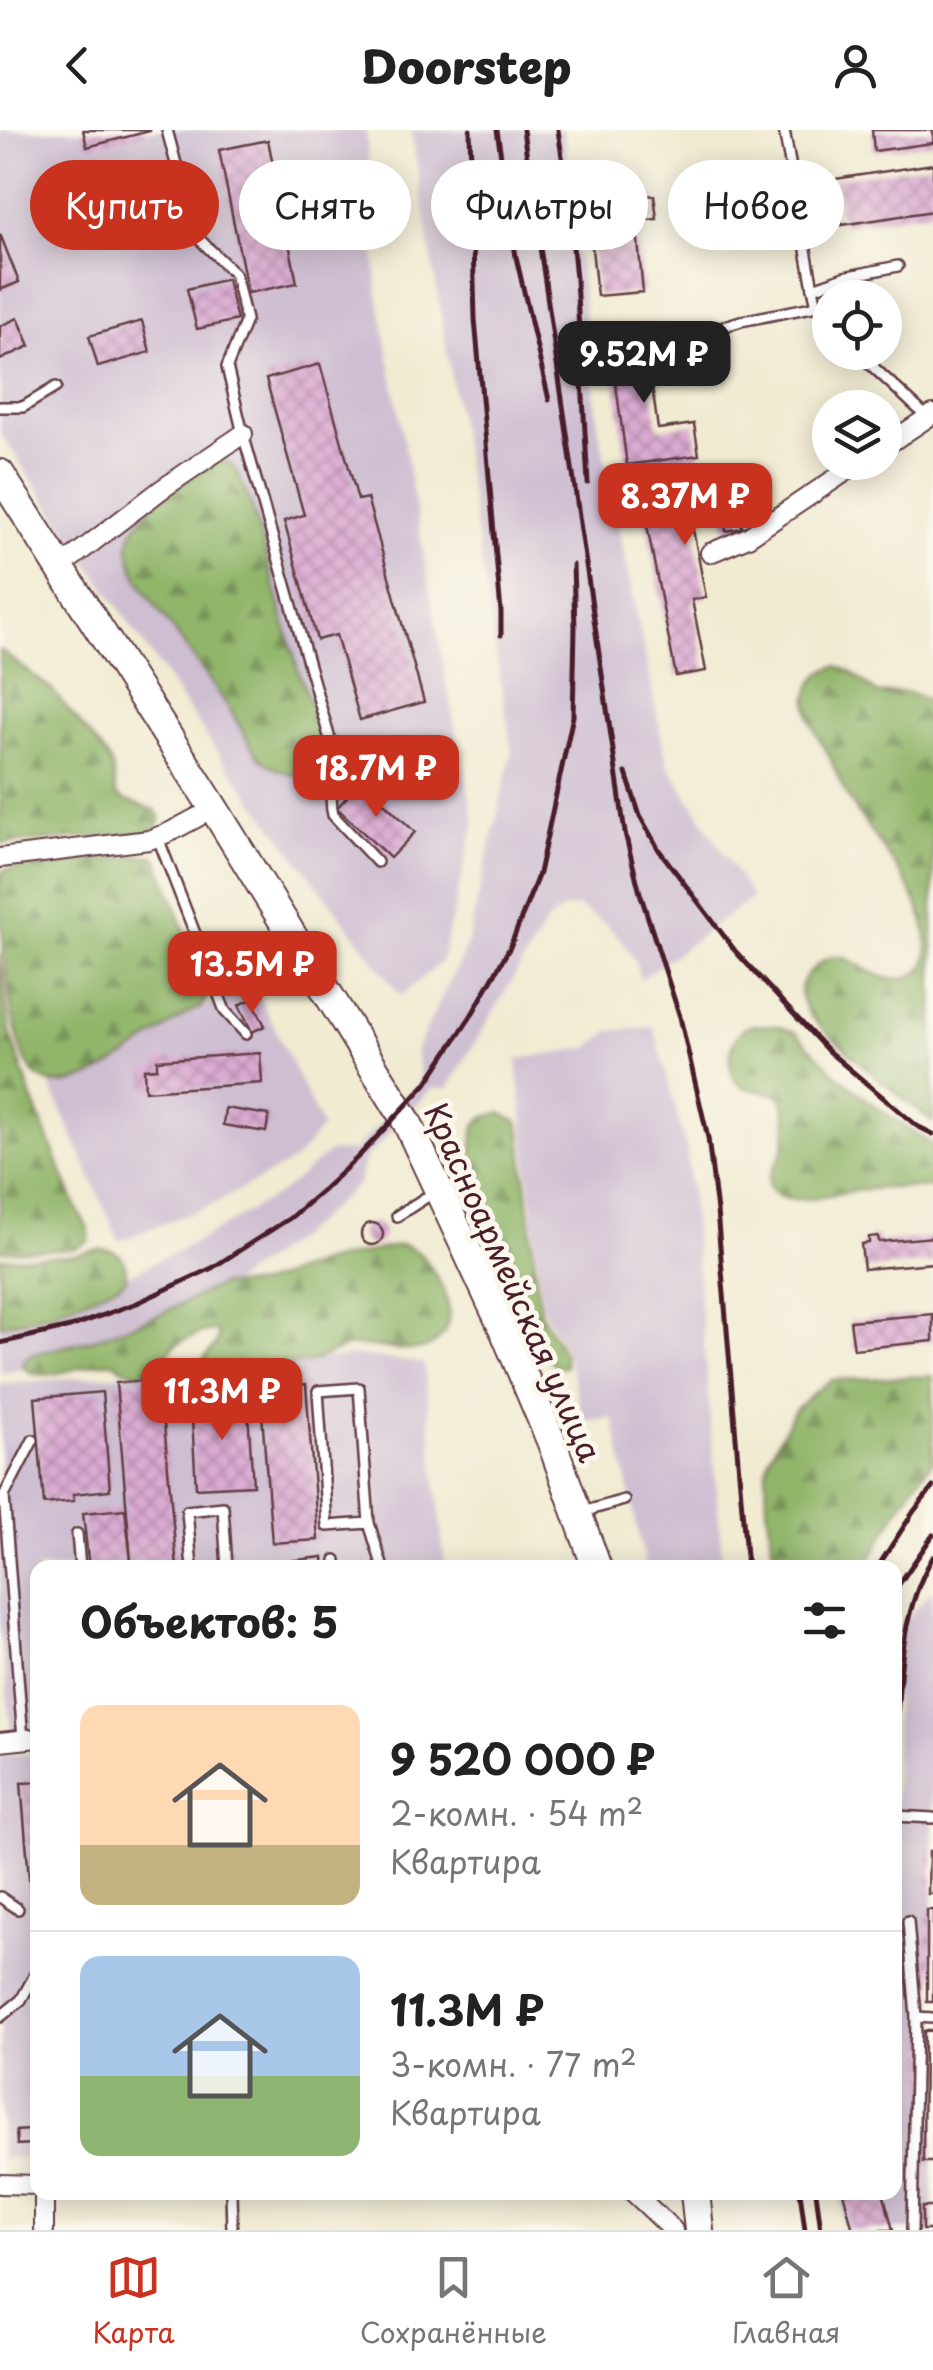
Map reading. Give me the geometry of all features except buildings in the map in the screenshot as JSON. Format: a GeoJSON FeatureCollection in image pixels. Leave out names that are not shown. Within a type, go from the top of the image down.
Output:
{"type":"FeatureCollection","features":[{"type":"Feature","properties":{"kind":"main road","name":"Красноармейская улица"},"geometry":{"type":"LineString","coordinates":[[0,474],[408,1122],[505,1332],[552,1443],[594,1560]]}},
{"type":"Feature","properties":{"kind":"main road","name":"Красноармейская улица"},"geometry":{"type":"LineString","coordinates":[[0,504],[198,817],[401,1150],[528,1430],[577,1560]]}},
{"type":"Feature","properties":{"kind":"main road"},"geometry":{"type":"LineString","coordinates":[[696,2200],[699,2230]]}},
{"type":"Feature","properties":{"kind":"main road"},"geometry":{"type":"LineString","coordinates":[[714,2200],[716,2230]]}},
{"type":"Feature","properties":{"kind":"street"},"geometry":{"type":"LineString","coordinates":[[902,434],[930,415]]}},
{"type":"Feature","properties":{"kind":"street"},"geometry":{"type":"LineString","coordinates":[[60,567],[242,434]]}},
{"type":"Feature","properties":{"kind":"street"},"geometry":{"type":"LineString","coordinates":[[710,553],[748,538],[833,480]]}},
{"type":"Feature","properties":{"kind":"street"},"geometry":{"type":"LineString","coordinates":[[0,858],[158,838],[198,817]]}},
{"type":"Feature","properties":{"kind":"street"},"geometry":{"type":"LineString","coordinates":[[0,1742],[30,1738]]}},
{"type":"Feature","properties":{"kind":"street"},"geometry":{"type":"LineString","coordinates":[[0,2184],[30,2185]]}},
{"type":"Feature","properties":{"kind":"street"},"geometry":{"type":"LineString","coordinates":[[44,2200],[44,2230]]}},
{"type":"Feature","properties":{"kind":"street"},"geometry":{"type":"LineString","coordinates":[[641,2200],[673,2230]]}},
{"type":"Feature","properties":{"kind":"lane"},"geometry":{"type":"LineString","coordinates":[[168,130],[195,235],[235,274],[246,320],[227,367],[242,434],[335,757],[330,806],[333,815],[377,862]]}},
{"type":"Feature","properties":{"kind":"lane"},"geometry":{"type":"LineString","coordinates":[[784,130],[812,283]]}},
{"type":"Feature","properties":{"kind":"lane"},"geometry":{"type":"LineString","coordinates":[[836,280],[898,266]]}},
{"type":"Feature","properties":{"kind":"lane"},"geometry":{"type":"LineString","coordinates":[[673,342],[741,321],[812,307]]}},
{"type":"Feature","properties":{"kind":"lane"},"geometry":{"type":"LineString","coordinates":[[878,370],[930,415]]}},
{"type":"Feature","properties":{"kind":"lane"},"geometry":{"type":"LineString","coordinates":[[0,407],[23,407],[56,387]]}},
{"type":"Feature","properties":{"kind":"lane"},"geometry":{"type":"LineString","coordinates":[[158,838],[226,1011],[246,1034]]}},
{"type":"Feature","properties":{"kind":"lane"},"geometry":{"type":"LineString","coordinates":[[397,1216],[424,1198]]}},
{"type":"Feature","properties":{"kind":"lane"},"geometry":{"type":"LineString","coordinates":[[369,1523],[328,1526],[318,1392],[359,1388],[369,1523],[381,1560]]}},
{"type":"Feature","properties":{"kind":"lane"},"geometry":{"type":"LineString","coordinates":[[30,1738],[4,1496],[33,1440]]}},
{"type":"Feature","properties":{"kind":"lane"},"geometry":{"type":"LineString","coordinates":[[578,1514],[624,1500]]}},
{"type":"Feature","properties":{"kind":"lane"},"geometry":{"type":"LineString","coordinates":[[191,1560],[186,1511],[223,1507],[226,1560]]}},
{"type":"Feature","properties":{"kind":"lane"},"geometry":{"type":"LineString","coordinates":[[76,1534],[79,1560]]}},
{"type":"Feature","properties":{"kind":"lane"},"geometry":{"type":"LineString","coordinates":[[902,1816],[933,1818]]}},
{"type":"Feature","properties":{"kind":"lane"},"geometry":{"type":"LineString","coordinates":[[0,1896],[18,1909]]}},
{"type":"Feature","properties":{"kind":"lane"},"geometry":{"type":"LineString","coordinates":[[908,1921],[916,2017],[912,2230]]}},
{"type":"Feature","properties":{"kind":"lane"},"geometry":{"type":"LineString","coordinates":[[0,2017],[21,2000],[30,1984]]}},
{"type":"Feature","properties":{"kind":"lane"},"geometry":{"type":"LineString","coordinates":[[916,2017],[933,2018]]}},
{"type":"Feature","properties":{"kind":"lane"},"geometry":{"type":"LineString","coordinates":[[231,2200],[232,2230]]}},
{"type":"Feature","properties":{"kind":"shaded area"},"geometry":{"type":"Polygon","coordinates":[[[0,130],[366,130],[368,160],[239,160],[239,250],[375,250],[378,294],[447,687],[475,822],[441,962],[401,996],[215,749],[0,433],[0,130]]]}},
{"type":"Feature","properties":{"kind":"shaded area"},"geometry":{"type":"Polygon","coordinates":[[[411,130],[563,130],[567,160],[431,160],[431,250],[577,250],[598,425],[667,763],[752,898],[640,980],[635,961],[606,924],[578,907],[563,909],[548,920],[448,1088],[431,1089],[364,1160],[359,1183],[301,1235],[238,1279],[161,1324],[0,1372],[0,1316],[49,1304],[131,1274],[205,1237],[280,1193],[329,1152],[354,1151],[421,1080],[416,1050],[467,945],[512,752],[411,130]]]}},
{"type":"Feature","properties":{"kind":"shaded area"},"geometry":{"type":"Polygon","coordinates":[[[255,987],[322,1127],[295,1160],[214,1204],[119,1241],[44,1071],[255,987]]]}},
{"type":"Feature","properties":{"kind":"shaded area"},"geometry":{"type":"Polygon","coordinates":[[[654,1027],[687,1151],[722,1560],[644,1560],[613,1418],[584,1421],[567,1354],[542,1306],[517,1059],[588,1048],[610,1031],[654,1027]]]}},
{"type":"Feature","properties":{"kind":"shaded area"},"geometry":{"type":"Polygon","coordinates":[[[356,1356],[424,1363],[444,1560],[30,1560],[30,1729],[11,1730],[0,1625],[0,1384],[356,1356]]]}},
{"type":"Feature","properties":{"kind":"shaded area"},"geometry":{"type":"Polygon","coordinates":[[[933,1590],[933,2230],[844,2230],[842,2200],[902,2200],[902,1623],[933,1590]]]}},
{"type":"Feature","properties":{"kind":"shaded area"},"geometry":{"type":"Polygon","coordinates":[[[30,1753],[30,2156],[0,2158],[0,1755],[30,1753]]]}},
{"type":"Feature","properties":{"kind":"green space"},"geometry":{"type":"Polygon","coordinates":[[[222,462],[236,470],[252,507],[298,670],[326,746],[327,758],[318,773],[296,775],[280,770],[256,753],[227,705],[146,592],[131,560],[131,535],[150,508],[195,473],[222,462]]]}},
{"type":"Feature","properties":{"kind":"green space"},"geometry":{"type":"Polygon","coordinates":[[[0,650],[51,689],[106,755],[116,794],[156,810],[161,818],[156,829],[0,844],[0,650]]]}},
{"type":"Feature","properties":{"kind":"green space"},"geometry":{"type":"Polygon","coordinates":[[[837,666],[878,694],[905,692],[933,702],[933,1122],[822,1028],[801,997],[801,987],[811,971],[832,957],[842,957],[881,976],[897,979],[919,972],[927,954],[926,931],[914,897],[850,801],[812,722],[808,702],[812,684],[837,666]]]}},
{"type":"Feature","properties":{"kind":"green space"},"geometry":{"type":"Polygon","coordinates":[[[154,856],[159,862],[205,986],[204,1002],[100,1072],[65,1083],[49,1082],[35,1074],[18,1037],[7,979],[0,874],[17,868],[154,856]]]}},
{"type":"Feature","properties":{"kind":"green space"},"geometry":{"type":"Polygon","coordinates":[[[0,953],[10,1032],[32,1099],[89,1230],[89,1241],[74,1249],[0,1251],[0,953]]]}},
{"type":"Feature","properties":{"kind":"green space"},"geometry":{"type":"Polygon","coordinates":[[[754,1025],[795,1032],[876,1107],[933,1145],[933,1187],[860,1190],[806,1199],[775,1194],[769,1180],[785,1141],[783,1101],[779,1095],[740,1085],[731,1067],[736,1037],[754,1025]]]}},
{"type":"Feature","properties":{"kind":"green space"},"geometry":{"type":"Polygon","coordinates":[[[501,1113],[517,1121],[520,1127],[540,1312],[564,1354],[565,1367],[556,1367],[535,1342],[478,1218],[480,1177],[472,1152],[475,1125],[484,1117],[501,1113]]]}},
{"type":"Feature","properties":{"kind":"green space"},"geometry":{"type":"Polygon","coordinates":[[[400,1245],[423,1257],[446,1296],[447,1325],[431,1346],[405,1350],[350,1346],[312,1362],[205,1365],[202,1361],[216,1344],[218,1334],[214,1330],[180,1342],[160,1365],[145,1371],[129,1371],[102,1362],[40,1375],[22,1365],[31,1355],[94,1339],[156,1316],[220,1285],[258,1285],[327,1261],[400,1245]]]}},
{"type":"Feature","properties":{"kind":"green space"},"geometry":{"type":"Polygon","coordinates":[[[100,1249],[117,1253],[123,1261],[126,1279],[120,1284],[50,1314],[0,1325],[0,1258],[75,1255],[100,1249]]]}},
{"type":"Feature","properties":{"kind":"green space"},"geometry":{"type":"Polygon","coordinates":[[[933,1376],[933,1462],[905,1500],[870,1560],[774,1560],[767,1507],[769,1457],[794,1411],[832,1380],[933,1376]]]}},
{"type":"Feature","properties":{"kind":"railway"},"geometry":{"type":"LineString","coordinates":[[470,130],[475,319],[501,635]]}},
{"type":"Feature","properties":{"kind":"railway"},"geometry":{"type":"LineString","coordinates":[[497,130],[516,257],[549,400]]}},
{"type":"Feature","properties":{"kind":"railway"},"geometry":{"type":"LineString","coordinates":[[523,130],[625,833],[680,1017],[708,1138],[746,1560]]}},
{"type":"Feature","properties":{"kind":"railway"},"geometry":{"type":"LineString","coordinates":[[558,130],[576,279],[588,483]]}},
{"type":"Feature","properties":{"kind":"railway"},"geometry":{"type":"LineString","coordinates":[[0,1343],[70,1327],[137,1303],[212,1268],[290,1218],[324,1189],[426,1084],[510,947],[539,873],[573,716],[573,565]]}},
{"type":"Feature","properties":{"kind":"railway"},"geometry":{"type":"LineString","coordinates":[[626,773],[640,816],[659,850],[736,952],[828,1051],[917,1126],[933,1134]]}},
{"type":"Feature","properties":{"kind":"railway"},"geometry":{"type":"LineString","coordinates":[[882,1560],[933,1487]]}},
{"type":"Feature","properties":{"kind":"railway"},"geometry":{"type":"LineString","coordinates":[[902,1580],[933,1535]]}},
{"type":"Feature","properties":{"kind":"railway"},"geometry":{"type":"LineString","coordinates":[[902,1659],[914,1598],[933,1557]]}},
{"type":"Feature","properties":{"kind":"railway"},"geometry":{"type":"LineString","coordinates":[[801,2200],[805,2230]]}},
{"type":"Feature","properties":{"kind":"railway"},"geometry":{"type":"LineString","coordinates":[[817,2200],[821,2230]]}}]}
